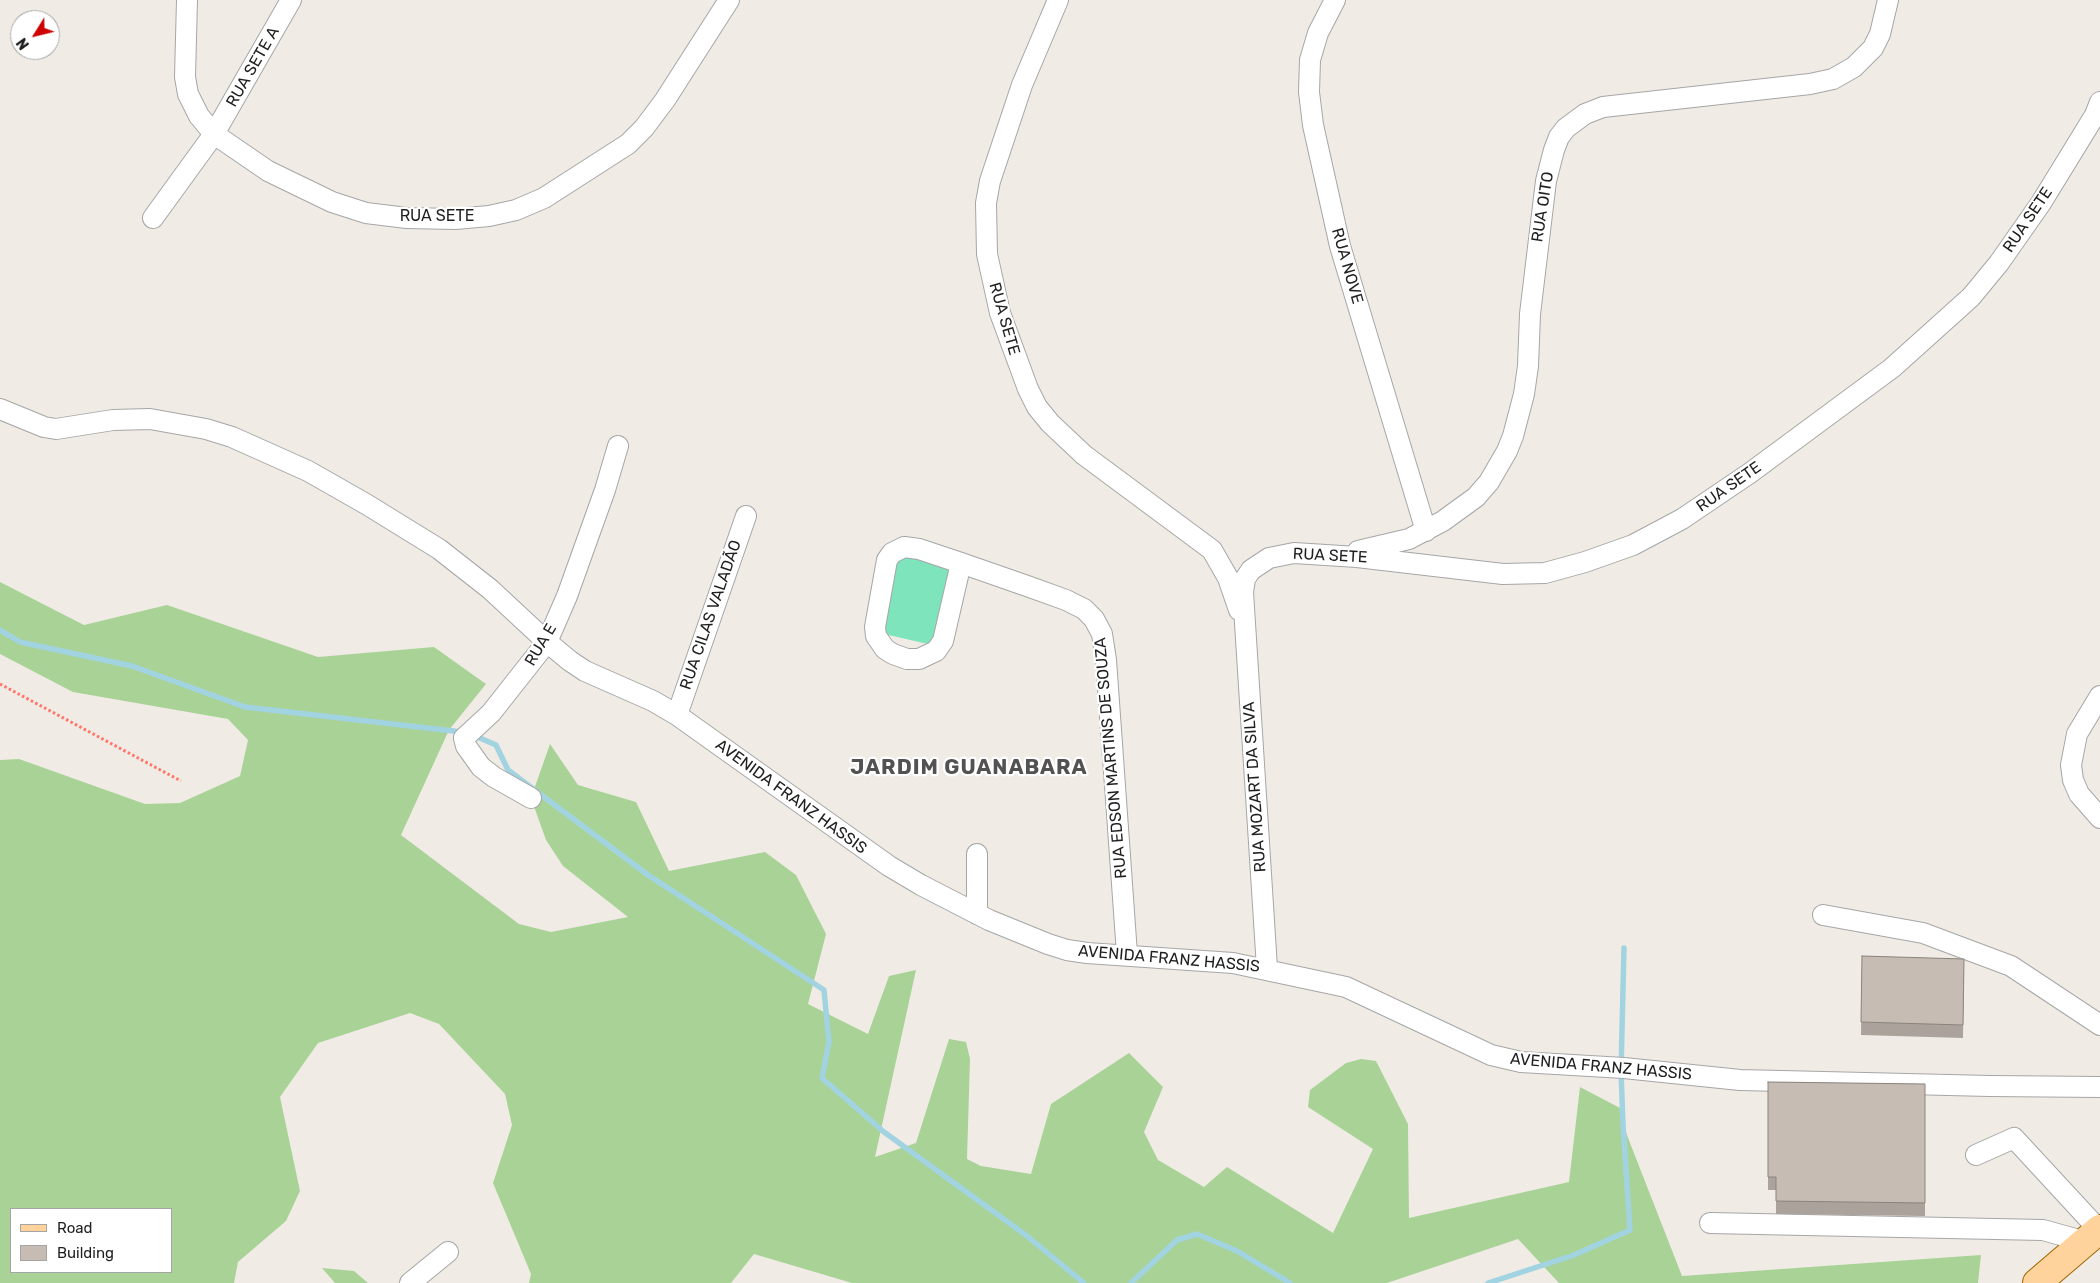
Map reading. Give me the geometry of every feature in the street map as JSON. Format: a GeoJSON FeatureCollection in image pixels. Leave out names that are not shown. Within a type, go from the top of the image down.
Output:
{"type":"FeatureCollection","features":[{"type":"Feature","properties":{"kind":"main road"},"geometry":{"type":"LineString","coordinates":[[2037,1283],[2095,1233]]}},
{"type":"Feature","properties":{"kind":"street","name":"RUA SETE"},"geometry":{"type":"LineString","coordinates":[[187,0],[185,77],[188,94],[199,116],[214,134],[236,151],[298,187],[332,202],[366,213],[407,218],[455,219],[490,216],[516,210],[544,198],[628,144],[644,128],[664,100],[729,0]]}},
{"type":"Feature","properties":{"kind":"street","name":"RUA SETE A"},"geometry":{"type":"LineString","coordinates":[[154,218],[214,134],[291,0]]}},
{"type":"Feature","properties":{"kind":"street","name":"RUA SETE"},"geometry":{"type":"LineString","coordinates":[[1058,0],[1022,86],[990,181],[986,203],[987,254],[1000,314],[1028,389],[1037,407],[1050,424],[1084,455],[1198,539],[1218,558],[1233,591],[1246,646]]}},
{"type":"Feature","properties":{"kind":"street","name":"RUA NOVE"},"geometry":{"type":"LineString","coordinates":[[1335,0],[1318,33],[1310,60],[1309,92],[1313,125],[1340,246],[1426,531]]}},
{"type":"Feature","properties":{"kind":"street","name":"RUA OITO"},"geometry":{"type":"LineString","coordinates":[[1334,555],[1394,544],[1426,531],[1444,521],[1476,497],[1494,473],[1513,436],[1526,385],[1530,314],[1546,181],[1557,144],[1566,128],[1584,114],[1603,108],[1834,80],[1854,67],[1873,48],[1880,34],[1888,0]]}},
{"type":"Feature","properties":{"kind":"street","name":"RUA SETE"},"geometry":{"type":"LineString","coordinates":[[1244,606],[1243,592],[1245,579],[1250,570],[1258,563],[1278,554],[1334,555],[1504,574],[1546,573],[1633,545],[1682,519],[1750,473],[1892,368],[1971,297],[1999,263],[2041,203],[2095,115],[2100,102]]}},
{"type":"Feature","properties":{"kind":"street","name":"AVENIDA FRANZ HASSIS"},"geometry":{"type":"LineString","coordinates":[[0,409],[44,427],[56,429],[113,420],[150,419],[206,429],[232,436],[308,471],[432,544],[490,589],[547,642],[586,671],[653,701],[677,715],[889,866],[977,914],[1022,935],[1067,950],[1234,963],[1267,968],[1346,987],[1491,1054],[1521,1062],[1624,1068],[1740,1080],[2100,1087]]}},
{"type":"Feature","properties":{"kind":"street","name":"RUA E"},"geometry":{"type":"LineString","coordinates":[[531,798],[494,777],[481,767],[464,742],[466,735],[485,720],[547,642],[567,596],[605,490],[618,446]]}},
{"type":"Feature","properties":{"kind":"street","name":"RUA CILAS VALADÃO"},"geometry":{"type":"LineString","coordinates":[[677,715],[746,516]]}},
{"type":"Feature","properties":{"kind":"street","name":"RUA EDSON MARTINS DE SOUZA"},"geometry":{"type":"LineString","coordinates":[[961,563],[943,641],[939,648],[925,658],[913,660],[885,649],[876,636],[875,627],[887,560],[892,553],[904,547],[914,547],[961,563],[1075,604],[1084,609],[1094,619],[1102,634],[1106,660],[1127,954]]}},
{"type":"Feature","properties":{"kind":"street","name":"RUA MOZART DA SILVA"},"geometry":{"type":"LineString","coordinates":[[1244,606],[1267,968]]}},
{"type":"Feature","properties":{"kind":"street"},"geometry":{"type":"LineString","coordinates":[[2100,696],[2077,734],[2071,765],[2073,780],[2079,794],[2100,818]]}},
{"type":"Feature","properties":{"kind":"street"},"geometry":{"type":"LineString","coordinates":[[977,854],[977,914]]}},
{"type":"Feature","properties":{"kind":"street"},"geometry":{"type":"LineString","coordinates":[[1823,915],[1923,933],[2010,966],[2100,1025]]}},
{"type":"Feature","properties":{"kind":"street"},"geometry":{"type":"LineString","coordinates":[[1976,1155],[2014,1138],[2095,1233]]}},
{"type":"Feature","properties":{"kind":"street"},"geometry":{"type":"LineString","coordinates":[[1710,1223],[2043,1230],[2095,1233]]}},
{"type":"Feature","properties":{"kind":"street"},"geometry":{"type":"LineString","coordinates":[[410,1283],[448,1252]]}},
{"type":"Feature","properties":{"kind":"path"},"geometry":{"type":"LineString","coordinates":[[0,684],[181,781]]}},
{"type":"Feature","properties":{"kind":"green space"},"geometry":{"type":"Polygon","coordinates":[[[898,554],[950,565],[932,645],[880,633],[898,554]]]}},
{"type":"Feature","properties":{"kind":"green space"},"geometry":{"type":"Polygon","coordinates":[[[0,582],[84,625],[167,605],[318,657],[434,647],[486,684],[449,730],[401,835],[519,924],[551,932],[628,917],[563,866],[546,840],[531,798],[550,744],[578,785],[636,802],[669,871],[765,852],[796,875],[826,934],[808,1004],[868,1034],[889,976],[916,970],[875,1157],[916,1143],[949,1039],[966,1042],[970,1059],[967,1159],[981,1166],[1031,1174],[1051,1104],[1129,1053],[1163,1087],[1144,1132],[1158,1160],[1204,1187],[1227,1167],[1333,1233],[1373,1149],[1308,1107],[1310,1090],[1346,1063],[1361,1059],[1376,1061],[1408,1124],[1409,1218],[1569,1182],[1580,1087],[1620,1108],[1623,1125],[1682,1276],[1981,1255],[1978,1283],[1559,1283],[1518,1239],[1387,1283],[852,1283],[754,1254],[731,1283],[529,1283],[531,1274],[493,1183],[512,1125],[505,1094],[439,1024],[410,1013],[318,1043],[280,1097],[300,1191],[286,1221],[238,1262],[234,1283],[0,1283],[0,760],[19,759],[145,804],[180,803],[240,776],[248,740],[228,719],[73,692],[0,654],[0,582]]]}},
{"type":"Feature","properties":{"kind":"green space"},"geometry":{"type":"Polygon","coordinates":[[[322,1268],[354,1271],[368,1283],[335,1283],[322,1268]]]}},
{"type":"Feature","properties":{"kind":"building"},"geometry":{"type":"Polygon","coordinates":[[[1862,956],[1964,959],[1963,1025],[1861,1022],[1862,956]]]}},
{"type":"Feature","properties":{"kind":"building"},"geometry":{"type":"Polygon","coordinates":[[[1768,1082],[1925,1084],[1925,1203],[1776,1201],[1776,1177],[1768,1177],[1768,1082]]]}},
{"type":"Feature","properties":{"kind":"waterway"},"geometry":{"type":"LineString","coordinates":[[0,630],[20,642],[132,666],[245,707],[462,732]]}},
{"type":"Feature","properties":{"kind":"waterway"},"geometry":{"type":"LineString","coordinates":[[473,735],[496,745],[508,770],[648,875],[824,990],[829,1042],[822,1078],[884,1132],[1027,1236],[1084,1283]]}},
{"type":"Feature","properties":{"kind":"waterway"},"geometry":{"type":"LineString","coordinates":[[1488,1283],[1574,1255],[1630,1230],[1621,1071],[1624,948]]}},
{"type":"Feature","properties":{"kind":"waterway"},"geometry":{"type":"LineString","coordinates":[[1131,1283],[1177,1240],[1197,1234],[1237,1251],[1290,1283]]}},
{"type":"Feature","properties":{"kind":"district","name":"JARDIM GUANABARA"},"geometry":{"type":"Point","coordinates":[969,768]}}]}
